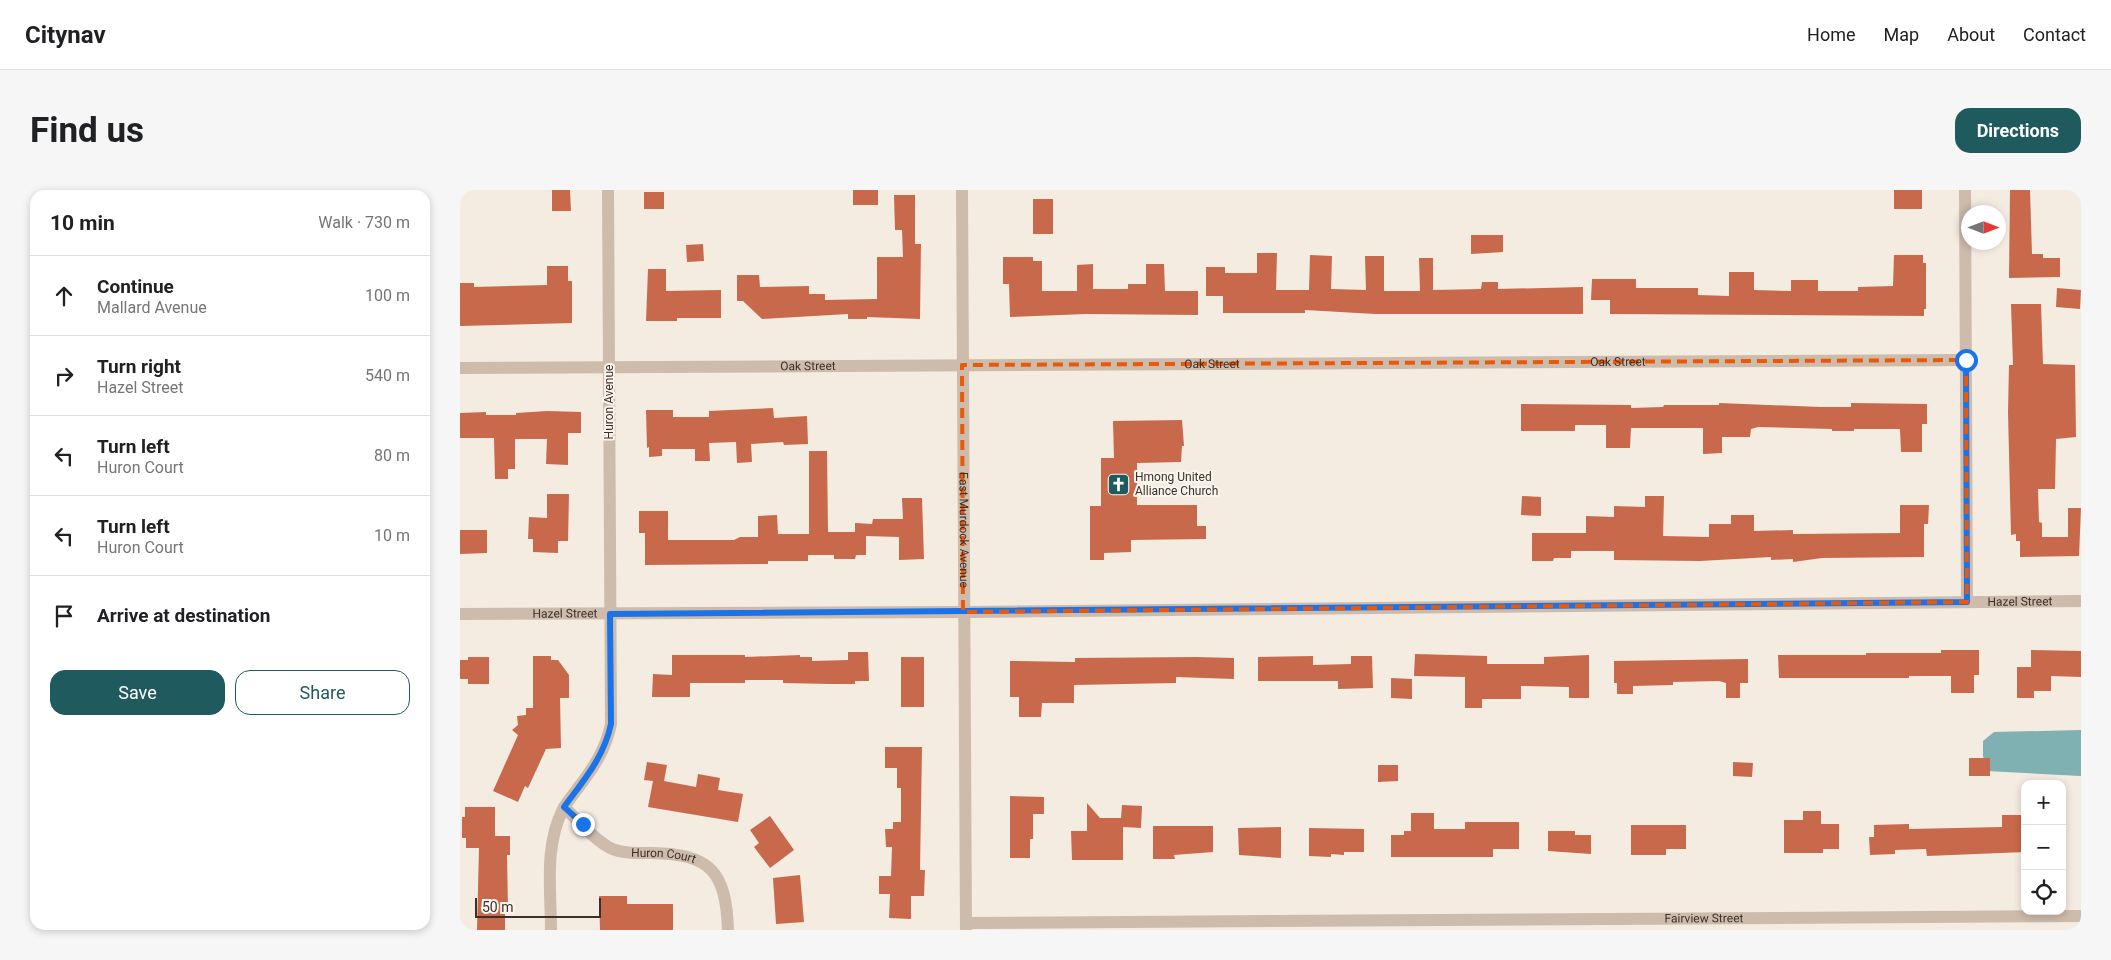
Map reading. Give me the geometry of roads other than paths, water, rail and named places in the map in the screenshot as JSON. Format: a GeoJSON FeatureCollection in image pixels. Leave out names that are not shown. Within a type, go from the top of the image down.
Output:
{"type":"FeatureCollection","features":[{"type":"Feature","properties":{"kind":"street","name":"Huron Avenue"},"geometry":{"type":"LineString","coordinates":[[608,190],[610,614]]}},
{"type":"Feature","properties":{"kind":"street","name":"East Murdock Avenue"},"geometry":{"type":"LineString","coordinates":[[962,190],[966,927]]}},
{"type":"Feature","properties":{"kind":"street"},"geometry":{"type":"LineString","coordinates":[[1965,190],[1967,602]]}},
{"type":"Feature","properties":{"kind":"street","name":"Oak Street"},"geometry":{"type":"LineString","coordinates":[[460,368],[1966,360]]}},
{"type":"Feature","properties":{"kind":"street","name":"Hazel Street"},"geometry":{"type":"LineString","coordinates":[[460,614],[963,612],[2081,601]]}},
{"type":"Feature","properties":{"kind":"street"},"geometry":{"type":"LineString","coordinates":[[551,930],[550,852],[555,826],[564,807],[600,758],[611,724],[610,614]]}},
{"type":"Feature","properties":{"kind":"street","name":"Huron Court"},"geometry":{"type":"LineString","coordinates":[[564,807],[600,841],[611,848],[624,852],[690,856],[704,864],[714,872],[724,892],[728,930]]}},
{"type":"Feature","properties":{"kind":"street","name":"Fairview Street"},"geometry":{"type":"LineString","coordinates":[[966,927],[2081,916]]}},
{"type":"Feature","properties":{"kind":"water"},"geometry":{"type":"Polygon","coordinates":[[[2081,730],[2081,776],[1987,771],[1983,756],[1983,741],[1994,732],[2081,730]]]}},
{"type":"Feature","properties":{"kind":"place","name":"Hmong United Alliance Church"},"geometry":{"type":"Point","coordinates":[1119,484]}}]}
